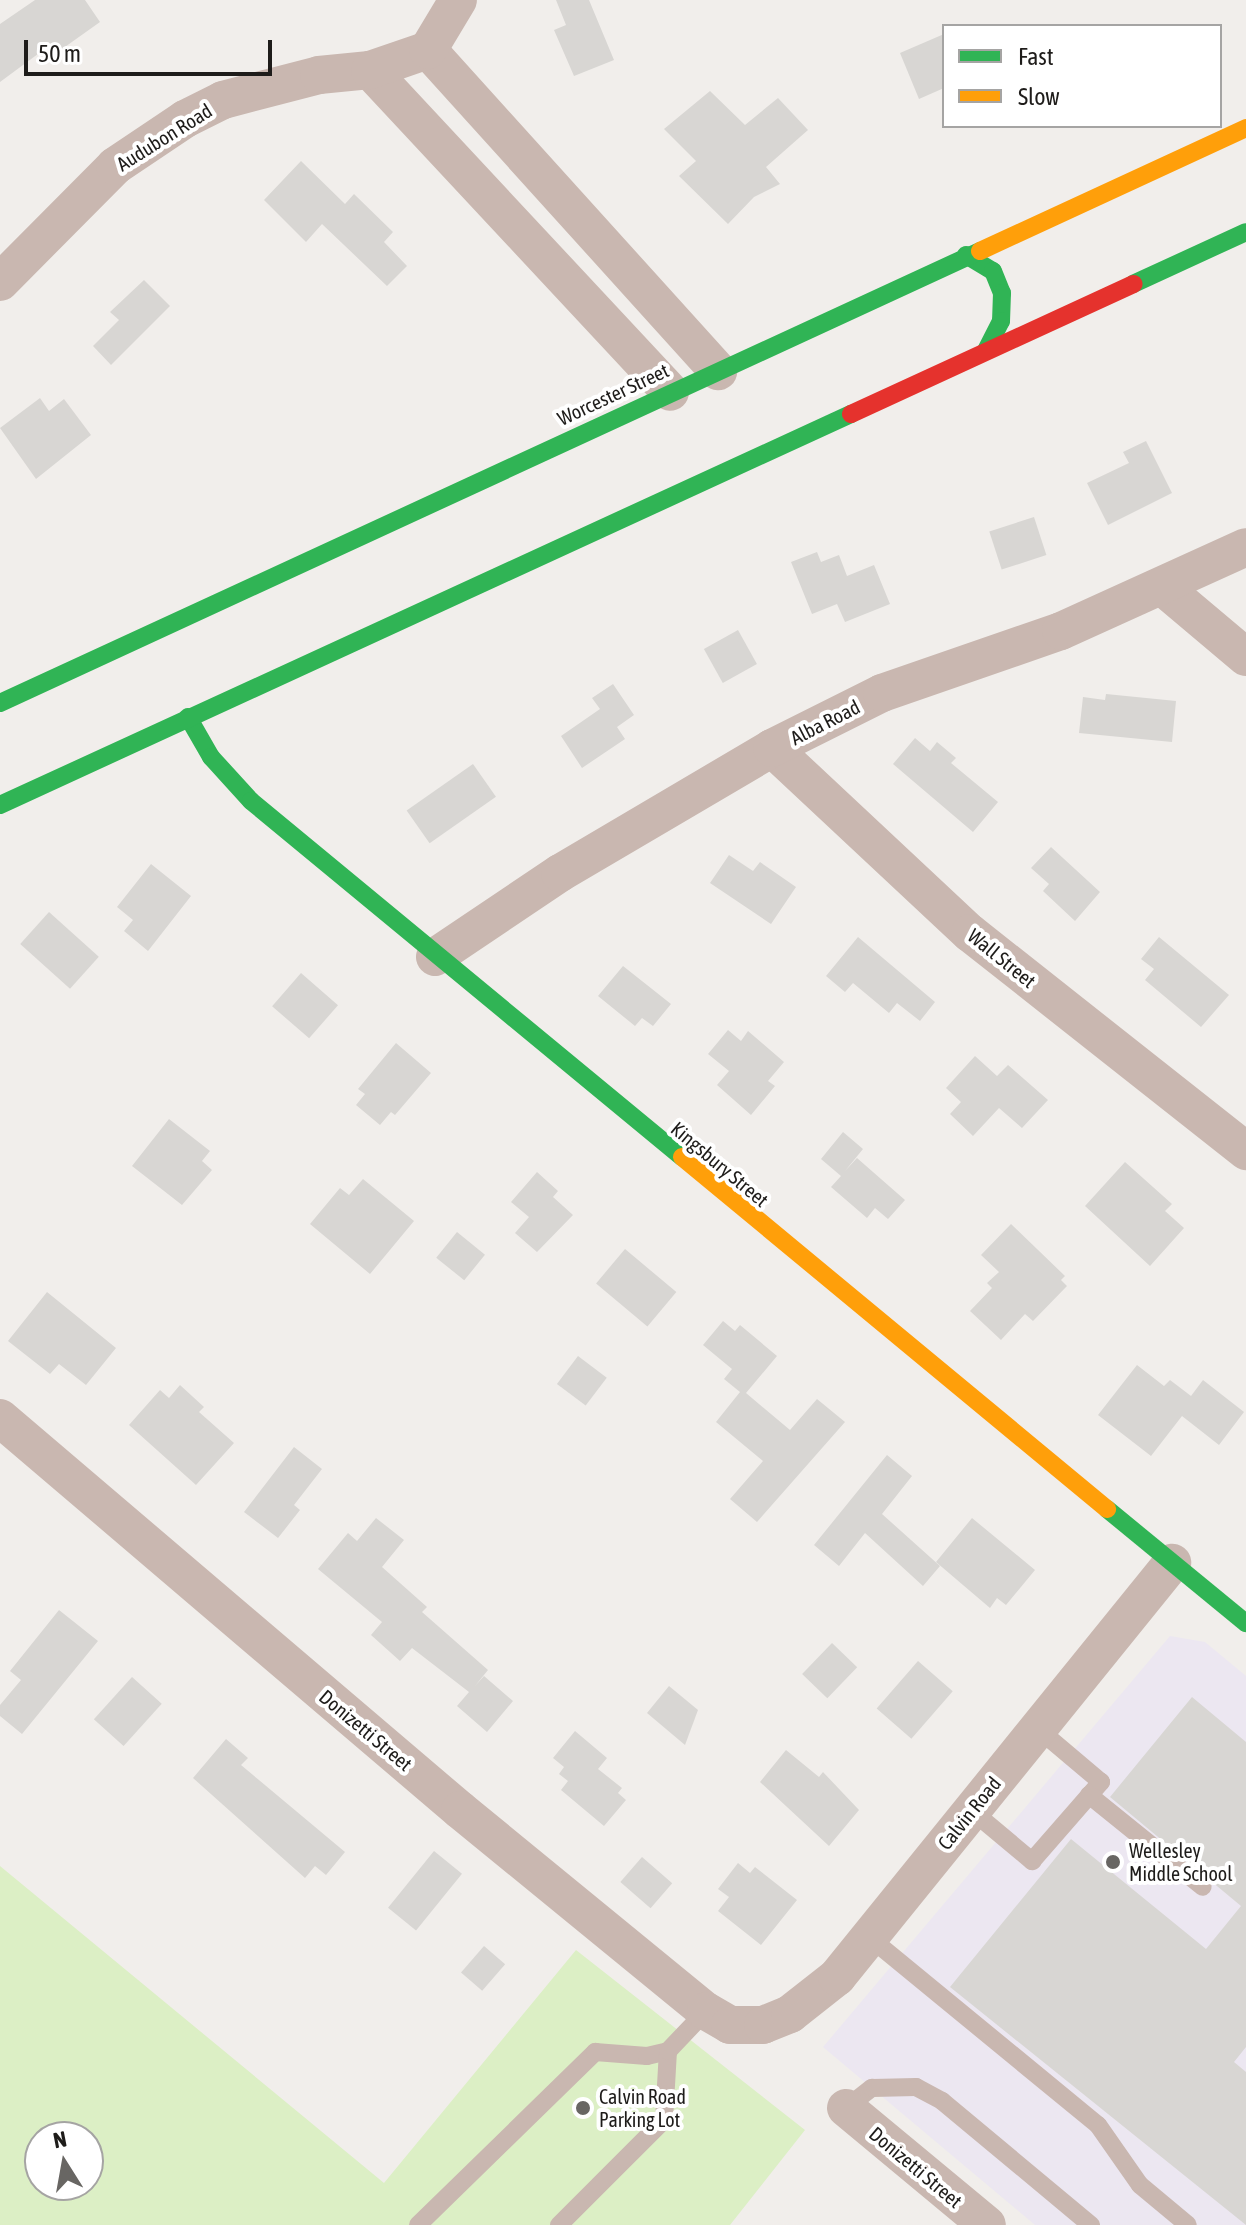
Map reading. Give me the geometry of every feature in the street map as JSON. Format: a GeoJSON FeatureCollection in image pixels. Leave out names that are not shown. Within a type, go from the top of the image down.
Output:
{"type":"FeatureCollection","features":[{"type":"Feature","properties":{"kind":"main road","name":"Worcester Street"},"geometry":{"type":"LineString","coordinates":[[0,703],[1246,128]]}},
{"type":"Feature","properties":{"kind":"main road"},"geometry":{"type":"LineString","coordinates":[[0,805],[1246,232]]}},
{"type":"Feature","properties":{"kind":"main road"},"geometry":{"type":"LineString","coordinates":[[966,255],[993,271],[1002,293],[1001,321],[986,351]]}},
{"type":"Feature","properties":{"kind":"main road","name":"Kingsbury Street"},"geometry":{"type":"LineString","coordinates":[[188,717],[240,791],[435,957],[1246,1623]]}},
{"type":"Feature","properties":{"kind":"street"},"geometry":{"type":"LineString","coordinates":[[458,0],[428,50],[718,371]]}},
{"type":"Feature","properties":{"kind":"street","name":"Audubon Road"},"geometry":{"type":"LineString","coordinates":[[0,282],[115,166],[185,119],[269,87],[370,70],[428,50]]}},
{"type":"Feature","properties":{"kind":"street"},"geometry":{"type":"LineString","coordinates":[[370,70],[670,392]]}},
{"type":"Feature","properties":{"kind":"street","name":"Alba Road"},"geometry":{"type":"LineString","coordinates":[[435,957],[560,873],[772,748],[882,693],[1164,588],[1246,547]]}},
{"type":"Feature","properties":{"kind":"street"},"geometry":{"type":"LineString","coordinates":[[1164,588],[1246,657]]}},
{"type":"Feature","properties":{"kind":"street","name":"Wall Street"},"geometry":{"type":"LineString","coordinates":[[772,748],[970,933],[1246,1151]]}},
{"type":"Feature","properties":{"kind":"street","name":"Donizetti Street"},"geometry":{"type":"LineString","coordinates":[[0,1418],[706,2011],[730,2025],[740,2025]]}},
{"type":"Feature","properties":{"kind":"street","name":"Calvin Road"},"geometry":{"type":"LineString","coordinates":[[740,2025],[763,2025],[790,2014],[837,1977],[1172,1563]]}},
{"type":"Feature","properties":{"kind":"street","name":"Donizetti Street"},"geometry":{"type":"LineString","coordinates":[[846,2108],[987,2225]]}},
{"type":"Feature","properties":{"kind":"lane"},"geometry":{"type":"LineString","coordinates":[[971,1810],[1032,1861],[1101,1782],[1037,1728]]}},
{"type":"Feature","properties":{"kind":"lane"},"geometry":{"type":"LineString","coordinates":[[1089,1795],[1203,1887]]}},
{"type":"Feature","properties":{"kind":"lane"},"geometry":{"type":"LineString","coordinates":[[869,1937],[1098,2125],[1140,2185],[1188,2225]]}},
{"type":"Feature","properties":{"kind":"lane"},"geometry":{"type":"LineString","coordinates":[[418,2225],[595,2052],[647,2056],[668,2051],[706,2011]]}},
{"type":"Feature","properties":{"kind":"lane"},"geometry":{"type":"LineString","coordinates":[[559,2225],[664,2120],[668,2051]]}},
{"type":"Feature","properties":{"kind":"lane"},"geometry":{"type":"LineString","coordinates":[[846,2108],[872,2088],[916,2087],[942,2101],[1091,2225]]}},
{"type":"Feature","properties":{"kind":"shaded area","name":"Wellesley Middle School"},"geometry":{"type":"Polygon","coordinates":[[[1170,1636],[1205,1642],[1246,1676],[1246,2225],[1035,2225],[823,2047],[1170,1636]]]}},
{"type":"Feature","properties":{"kind":"green space"},"geometry":{"type":"Polygon","coordinates":[[[0,1866],[384,2183],[576,1950],[805,2130],[730,2225],[0,2225],[0,1866]]]}},
{"type":"Feature","properties":{"kind":"building"},"geometry":{"type":"Polygon","coordinates":[[[35,0],[85,0],[100,22],[48,59],[42,51],[0,82],[0,24],[35,0]]]}},
{"type":"Feature","properties":{"kind":"building"},"geometry":{"type":"Polygon","coordinates":[[[556,0],[589,0],[614,60],[574,76],[554,30],[566,25],[556,0]]]}},
{"type":"Feature","properties":{"kind":"building"},"geometry":{"type":"Polygon","coordinates":[[[942,35],[942,89],[919,99],[900,53],[942,35]]]}},
{"type":"Feature","properties":{"kind":"building"},"geometry":{"type":"Polygon","coordinates":[[[710,91],[745,125],[778,98],[808,130],[766,167],[780,184],[754,197],[728,224],[679,176],[696,161],[664,129],[710,91]]]}},
{"type":"Feature","properties":{"kind":"building"},"geometry":{"type":"Polygon","coordinates":[[[301,161],[345,204],[354,194],[393,232],[384,242],[407,266],[387,286],[322,224],[306,242],[264,200],[301,161]]]}},
{"type":"Feature","properties":{"kind":"building"},"geometry":{"type":"Polygon","coordinates":[[[144,280],[170,306],[111,365],[93,346],[119,320],[110,312],[144,280]]]}},
{"type":"Feature","properties":{"kind":"building"},"geometry":{"type":"Polygon","coordinates":[[[40,398],[49,411],[64,399],[91,435],[36,479],[0,428],[40,398]]]}},
{"type":"Feature","properties":{"kind":"building"},"geometry":{"type":"Polygon","coordinates":[[[1146,441],[1172,493],[1108,525],[1087,483],[1129,463],[1123,452],[1146,441]]]}},
{"type":"Feature","properties":{"kind":"building"},"geometry":{"type":"Polygon","coordinates":[[[1034,517],[1046,555],[1002,570],[989,532],[1034,517]]]}},
{"type":"Feature","properties":{"kind":"building"},"geometry":{"type":"Polygon","coordinates":[[[817,552],[821,562],[839,555],[847,576],[874,565],[890,604],[845,622],[837,604],[812,614],[791,562],[817,552]]]}},
{"type":"Feature","properties":{"kind":"building"},"geometry":{"type":"Polygon","coordinates":[[[738,630],[757,664],[723,683],[704,649],[738,630]]]}},
{"type":"Feature","properties":{"kind":"building"},"geometry":{"type":"Polygon","coordinates":[[[613,684],[634,715],[617,727],[625,739],[582,768],[561,736],[600,709],[592,698],[613,684]]]}},
{"type":"Feature","properties":{"kind":"building"},"geometry":{"type":"Polygon","coordinates":[[[1106,694],[1176,701],[1172,742],[1079,733],[1083,697],[1105,700],[1106,694]]]}},
{"type":"Feature","properties":{"kind":"building"},"geometry":{"type":"Polygon","coordinates":[[[915,738],[930,751],[937,742],[956,758],[951,763],[998,802],[973,832],[893,764],[915,738]]]}},
{"type":"Feature","properties":{"kind":"building"},"geometry":{"type":"Polygon","coordinates":[[[473,764],[496,797],[430,843],[407,810],[473,764]]]}},
{"type":"Feature","properties":{"kind":"building"},"geometry":{"type":"Polygon","coordinates":[[[1051,847],[1100,892],[1075,921],[1043,891],[1049,884],[1031,868],[1051,847]]]}},
{"type":"Feature","properties":{"kind":"building"},"geometry":{"type":"Polygon","coordinates":[[[729,855],[753,871],[760,862],[796,887],[771,924],[710,883],[729,855]]]}},
{"type":"Feature","properties":{"kind":"building"},"geometry":{"type":"Polygon","coordinates":[[[151,864],[191,896],[148,951],[124,931],[133,920],[117,907],[151,864]]]}},
{"type":"Feature","properties":{"kind":"building"},"geometry":{"type":"Polygon","coordinates":[[[49,912],[99,957],[70,989],[20,944],[49,912]]]}},
{"type":"Feature","properties":{"kind":"building"},"geometry":{"type":"Polygon","coordinates":[[[858,937],[935,1002],[920,1021],[897,1003],[889,1013],[853,983],[845,992],[826,976],[858,937]]]}},
{"type":"Feature","properties":{"kind":"building"},"geometry":{"type":"Polygon","coordinates":[[[1159,937],[1229,995],[1201,1027],[1145,980],[1154,969],[1141,959],[1159,937]]]}},
{"type":"Feature","properties":{"kind":"building"},"geometry":{"type":"Polygon","coordinates":[[[623,966],[671,1004],[653,1026],[642,1018],[635,1026],[598,996],[623,966]]]}},
{"type":"Feature","properties":{"kind":"building"},"geometry":{"type":"Polygon","coordinates":[[[301,973],[338,1005],[309,1038],[272,1006],[301,973]]]}},
{"type":"Feature","properties":{"kind":"building"},"geometry":{"type":"Polygon","coordinates":[[[728,1030],[741,1041],[748,1031],[784,1062],[768,1081],[775,1086],[751,1115],[717,1085],[729,1071],[708,1054],[728,1030]]]}},
{"type":"Feature","properties":{"kind":"building"},"geometry":{"type":"Polygon","coordinates":[[[396,1043],[431,1073],[395,1115],[391,1112],[380,1125],[356,1105],[365,1094],[358,1089],[396,1043]]]}},
{"type":"Feature","properties":{"kind":"building"},"geometry":{"type":"Polygon","coordinates":[[[975,1056],[997,1076],[1008,1065],[1048,1100],[1022,1128],[999,1108],[973,1136],[950,1114],[961,1102],[946,1088],[975,1056]]]}},
{"type":"Feature","properties":{"kind":"building"},"geometry":{"type":"Polygon","coordinates":[[[169,1119],[210,1151],[202,1161],[212,1170],[182,1205],[132,1166],[169,1119]]]}},
{"type":"Feature","properties":{"kind":"building"},"geometry":{"type":"Polygon","coordinates":[[[843,1132],[863,1149],[845,1171],[857,1158],[905,1200],[888,1219],[875,1208],[867,1218],[831,1187],[841,1176],[821,1159],[843,1132]]]}},
{"type":"Feature","properties":{"kind":"building"},"geometry":{"type":"Polygon","coordinates":[[[1125,1162],[1172,1204],[1165,1211],[1184,1228],[1150,1266],[1085,1206],[1125,1162]]]}},
{"type":"Feature","properties":{"kind":"building"},"geometry":{"type":"Polygon","coordinates":[[[537,1172],[558,1191],[553,1197],[573,1215],[537,1252],[515,1233],[529,1217],[511,1202],[537,1172]]]}},
{"type":"Feature","properties":{"kind":"building"},"geometry":{"type":"Polygon","coordinates":[[[363,1179],[414,1221],[370,1274],[310,1224],[340,1188],[349,1195],[363,1179]]]}},
{"type":"Feature","properties":{"kind":"building"},"geometry":{"type":"Polygon","coordinates":[[[1011,1224],[1065,1276],[1061,1280],[1067,1286],[1033,1321],[1025,1314],[1001,1340],[970,1311],[992,1288],[987,1283],[999,1272],[981,1255],[1011,1224]]]}},
{"type":"Feature","properties":{"kind":"building"},"geometry":{"type":"Polygon","coordinates":[[[457,1232],[485,1255],[464,1280],[436,1258],[457,1232]]]}},
{"type":"Feature","properties":{"kind":"building"},"geometry":{"type":"Polygon","coordinates":[[[625,1249],[676,1292],[647,1327],[596,1283],[625,1249]]]}},
{"type":"Feature","properties":{"kind":"building"},"geometry":{"type":"Polygon","coordinates":[[[47,1292],[116,1348],[86,1385],[59,1364],[50,1374],[8,1341],[47,1292]]]}},
{"type":"Feature","properties":{"kind":"building"},"geometry":{"type":"Polygon","coordinates":[[[723,1321],[735,1331],[740,1325],[777,1356],[746,1393],[790,1430],[817,1399],[845,1422],[757,1522],[730,1499],[763,1461],[716,1422],[740,1392],[724,1379],[732,1369],[703,1345],[723,1321]]]}},
{"type":"Feature","properties":{"kind":"building"},"geometry":{"type":"Polygon","coordinates":[[[578,1356],[607,1378],[586,1406],[557,1384],[578,1356]]]}},
{"type":"Feature","properties":{"kind":"building"},"geometry":{"type":"Polygon","coordinates":[[[1137,1365],[1164,1386],[1170,1380],[1191,1396],[1203,1380],[1244,1412],[1219,1445],[1182,1416],[1151,1456],[1098,1415],[1137,1365]]]}},
{"type":"Feature","properties":{"kind":"building"},"geometry":{"type":"Polygon","coordinates":[[[180,1385],[204,1407],[199,1412],[234,1443],[196,1485],[129,1425],[160,1390],[169,1398],[180,1385]]]}},
{"type":"Feature","properties":{"kind":"building"},"geometry":{"type":"Polygon","coordinates":[[[294,1447],[322,1469],[294,1505],[300,1510],[278,1538],[244,1512],[294,1447]]]}},
{"type":"Feature","properties":{"kind":"building"},"geometry":{"type":"Polygon","coordinates":[[[887,1455],[912,1476],[882,1514],[940,1566],[923,1586],[865,1533],[839,1566],[814,1545],[887,1455]]]}},
{"type":"Feature","properties":{"kind":"building"},"geometry":{"type":"Polygon","coordinates":[[[376,1518],[404,1540],[382,1567],[427,1607],[422,1612],[488,1670],[475,1686],[484,1676],[513,1701],[487,1732],[457,1706],[469,1692],[412,1648],[400,1661],[371,1635],[382,1622],[318,1569],[348,1533],[357,1541],[376,1518]]]}},
{"type":"Feature","properties":{"kind":"building"},"geometry":{"type":"Polygon","coordinates":[[[972,1518],[1035,1570],[1006,1605],[997,1598],[990,1608],[936,1562],[972,1518]]]}},
{"type":"Feature","properties":{"kind":"building"},"geometry":{"type":"Polygon","coordinates":[[[59,1610],[98,1641],[22,1734],[0,1716],[0,1705],[21,1680],[10,1671],[59,1610]]]}},
{"type":"Feature","properties":{"kind":"building"},"geometry":{"type":"Polygon","coordinates":[[[832,1643],[857,1667],[827,1698],[802,1674],[832,1643]]]}},
{"type":"Feature","properties":{"kind":"building"},"geometry":{"type":"Polygon","coordinates":[[[918,1661],[953,1691],[911,1739],[877,1709],[918,1661]]]}},
{"type":"Feature","properties":{"kind":"building"},"geometry":{"type":"Polygon","coordinates":[[[132,1677],[162,1704],[124,1746],[94,1719],[132,1677]]]}},
{"type":"Feature","properties":{"kind":"building"},"geometry":{"type":"Polygon","coordinates":[[[669,1686],[698,1710],[685,1745],[647,1713],[669,1686]]]}},
{"type":"Feature","properties":{"kind":"building"},"geometry":{"type":"Polygon","coordinates":[[[1192,1697],[1246,1742],[1246,2047],[1234,2062],[1246,2072],[1246,2225],[950,1987],[1071,1839],[1206,1949],[1241,1906],[1110,1797],[1192,1697]]]}},
{"type":"Feature","properties":{"kind":"building"},"geometry":{"type":"Polygon","coordinates":[[[575,1731],[607,1758],[598,1769],[622,1788],[618,1793],[626,1800],[604,1826],[561,1790],[568,1781],[559,1774],[564,1767],[553,1758],[575,1731]]]}},
{"type":"Feature","properties":{"kind":"building"},"geometry":{"type":"Polygon","coordinates":[[[226,1739],[248,1758],[241,1765],[345,1852],[326,1875],[315,1866],[305,1878],[193,1778],[226,1739]]]}},
{"type":"Feature","properties":{"kind":"building"},"geometry":{"type":"Polygon","coordinates":[[[786,1750],[819,1777],[823,1772],[859,1810],[829,1846],[760,1782],[786,1750]]]}},
{"type":"Feature","properties":{"kind":"building"},"geometry":{"type":"Polygon","coordinates":[[[434,1851],[462,1874],[416,1930],[388,1908],[434,1851]]]}},
{"type":"Feature","properties":{"kind":"building"},"geometry":{"type":"Polygon","coordinates":[[[642,1857],[672,1883],[651,1908],[620,1882],[642,1857]]]}},
{"type":"Feature","properties":{"kind":"building"},"geometry":{"type":"Polygon","coordinates":[[[738,1863],[750,1873],[755,1867],[797,1900],[761,1945],[718,1911],[729,1897],[718,1889],[738,1863]]]}},
{"type":"Feature","properties":{"kind":"building"},"geometry":{"type":"Polygon","coordinates":[[[484,1946],[505,1964],[482,1991],[461,1972],[484,1946]]]}},
{"type":"Feature","properties":{"kind":"traffic: fast"},"geometry":{"type":"LineString","coordinates":[[1133,284],[1246,232]]}},
{"type":"Feature","properties":{"kind":"traffic: fast"},"geometry":{"type":"LineString","coordinates":[[0,703],[980,251]]}},
{"type":"Feature","properties":{"kind":"traffic: fast"},"geometry":{"type":"LineString","coordinates":[[966,255],[993,271],[1002,293],[1001,321],[986,351]]}},
{"type":"Feature","properties":{"kind":"traffic: fast"},"geometry":{"type":"LineString","coordinates":[[0,805],[851,414]]}},
{"type":"Feature","properties":{"kind":"traffic: fast"},"geometry":{"type":"LineString","coordinates":[[188,717],[211,757],[251,801],[682,1157]]}},
{"type":"Feature","properties":{"kind":"traffic: fast"},"geometry":{"type":"LineString","coordinates":[[1107,1509],[1246,1623]]}},
{"type":"Feature","properties":{"kind":"traffic: slow"},"geometry":{"type":"LineString","coordinates":[[980,251],[1246,128]]}},
{"type":"Feature","properties":{"kind":"traffic: slow"},"geometry":{"type":"LineString","coordinates":[[682,1157],[1107,1509]]}},
{"type":"Feature","properties":{"kind":"traffic: jam"},"geometry":{"type":"LineString","coordinates":[[851,414],[1133,284]]}},
{"type":"Feature","properties":{"kind":"place","name":"Wellesley Middle School"},"geometry":{"type":"Point","coordinates":[1113,1862]}},
{"type":"Feature","properties":{"kind":"place","name":"Calvin Road Parking Lot"},"geometry":{"type":"Point","coordinates":[583,2108]}}]}
